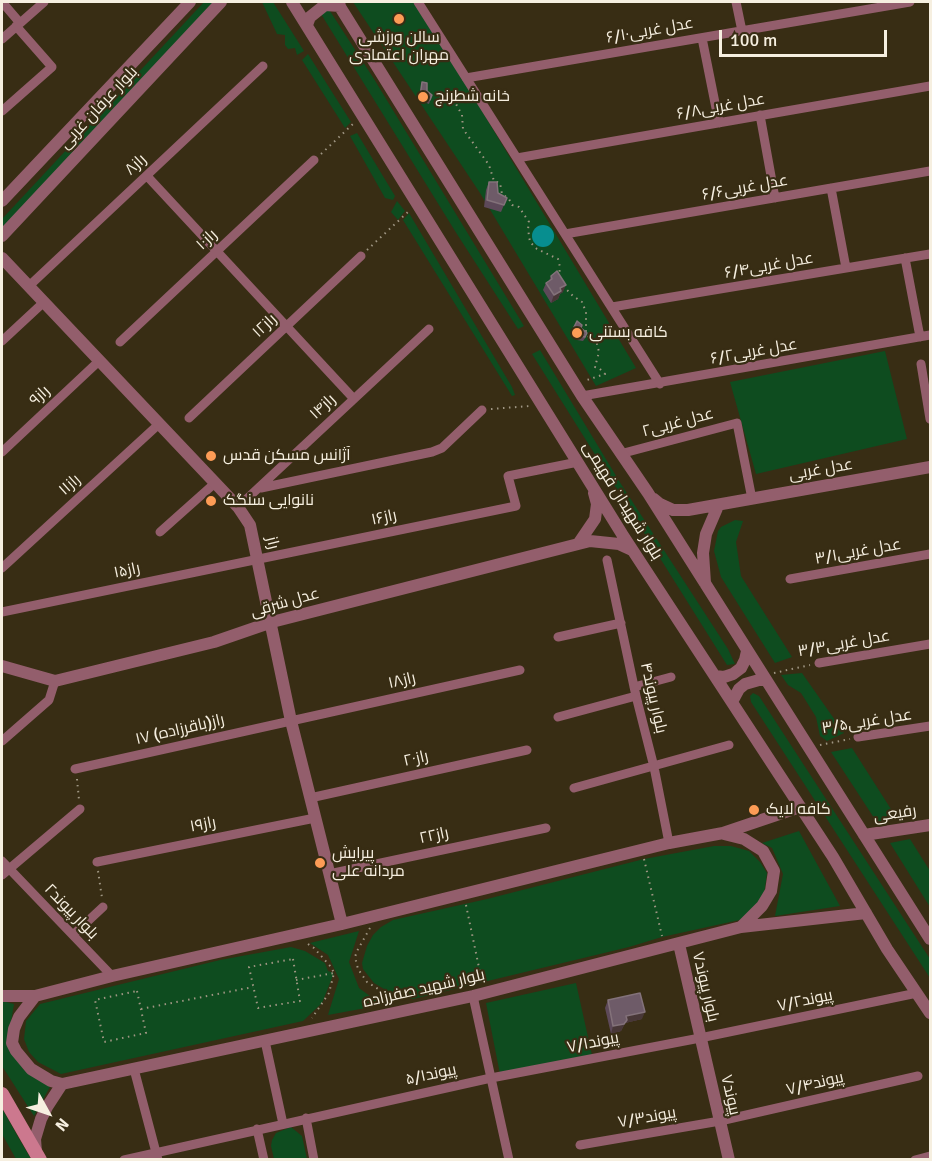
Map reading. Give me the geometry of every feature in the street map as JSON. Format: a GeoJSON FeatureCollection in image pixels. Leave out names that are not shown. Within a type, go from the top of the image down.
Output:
{"type":"FeatureCollection","features":[{"type":"Feature","properties":{"kind":"main road"},"geometry":{"type":"LineString","coordinates":[[2,1094],[38,1156]]}},
{"type":"Feature","properties":{"kind":"street"},"geometry":{"type":"LineString","coordinates":[[2,2],[52,67],[2,111]]}},
{"type":"Feature","properties":{"kind":"street"},"geometry":{"type":"LineString","coordinates":[[2,39],[44,2]]}},
{"type":"Feature","properties":{"kind":"street","name":"بلوار عرفان غربی"},"geometry":{"type":"LineString","coordinates":[[2,201],[190,2]]}},
{"type":"Feature","properties":{"kind":"street","name":"بلوار عرفان غربی"},"geometry":{"type":"LineString","coordinates":[[2,236],[221,2]]}},
{"type":"Feature","properties":{"kind":"street","name":"بلوار شهیدان فهیمی"},"geometry":{"type":"LineString","coordinates":[[292,2],[633,550],[833,857],[930,1013]]}},
{"type":"Feature","properties":{"kind":"street"},"geometry":{"type":"LineString","coordinates":[[418,2],[660,384]]}},
{"type":"Feature","properties":{"kind":"street"},"geometry":{"type":"LineString","coordinates":[[736,2],[742,31]]}},
{"type":"Feature","properties":{"kind":"street","name":"۶/۱۰عدل غربی"},"geometry":{"type":"LineString","coordinates":[[466,78],[910,2]]}},
{"type":"Feature","properties":{"kind":"street"},"geometry":{"type":"LineString","coordinates":[[307,25],[310,18],[325,5],[338,4]]}},
{"type":"Feature","properties":{"kind":"street","name":"بلوار شهیدان فهیمی"},"geometry":{"type":"LineString","coordinates":[[338,4],[574,384],[648,493],[929,935]]}},
{"type":"Feature","properties":{"kind":"street"},"geometry":{"type":"LineString","coordinates":[[702,38],[719,123]]}},
{"type":"Feature","properties":{"kind":"street","name":"راز۸"},"geometry":{"type":"LineString","coordinates":[[29,286],[263,66]]}},
{"type":"Feature","properties":{"kind":"street","name":"۶/۸عدل غربی"},"geometry":{"type":"LineString","coordinates":[[517,158],[930,86]]}},
{"type":"Feature","properties":{"kind":"street"},"geometry":{"type":"LineString","coordinates":[[760,115],[775,198]]}},
{"type":"Feature","properties":{"kind":"street","name":"راز۱۰"},"geometry":{"type":"LineString","coordinates":[[120,342],[314,160]]}},
{"type":"Feature","properties":{"kind":"street","name":"۶/۶عدل غربی"},"geometry":{"type":"LineString","coordinates":[[565,234],[930,171]]}},
{"type":"Feature","properties":{"kind":"street"},"geometry":{"type":"LineString","coordinates":[[147,176],[354,399]]}},
{"type":"Feature","properties":{"kind":"street"},"geometry":{"type":"LineString","coordinates":[[831,188],[846,268]]}},
{"type":"Feature","properties":{"kind":"street","name":"۶/۴عدل غربی"},"geometry":{"type":"LineString","coordinates":[[612,308],[930,254]]}},
{"type":"Feature","properties":{"kind":"street","name":"راز۱۲"},"geometry":{"type":"LineString","coordinates":[[189,418],[361,256]]}},
{"type":"Feature","properties":{"kind":"street","name":"راز"},"geometry":{"type":"LineString","coordinates":[[2,258],[238,507],[250,525],[259,559],[291,721],[342,924]]}},
{"type":"Feature","properties":{"kind":"street"},"geometry":{"type":"LineString","coordinates":[[905,258],[920,337]]}},
{"type":"Feature","properties":{"kind":"street"},"geometry":{"type":"LineString","coordinates":[[2,341],[44,302]]}},
{"type":"Feature","properties":{"kind":"street","name":"راز۱۴"},"geometry":{"type":"LineString","coordinates":[[238,507],[429,329]]}},
{"type":"Feature","properties":{"kind":"street","name":"۶/۲عدل غربی"},"geometry":{"type":"LineString","coordinates":[[582,396],[930,335]]}},
{"type":"Feature","properties":{"kind":"street","name":"راز۹"},"geometry":{"type":"LineString","coordinates":[[2,452],[99,361]]}},
{"type":"Feature","properties":{"kind":"street"},"geometry":{"type":"LineString","coordinates":[[921,364],[930,420]]}},
{"type":"Feature","properties":{"kind":"street"},"geometry":{"type":"LineString","coordinates":[[258,489],[432,452],[442,448],[482,410]]}},
{"type":"Feature","properties":{"kind":"street","name":"عدل غربی۲"},"geometry":{"type":"LineString","coordinates":[[620,454],[737,423],[752,499]]}},
{"type":"Feature","properties":{"kind":"street","name":"راز۱۱"},"geometry":{"type":"LineString","coordinates":[[2,568],[159,424]]}},
{"type":"Feature","properties":{"kind":"street","name":"راز۱۶"},"geometry":{"type":"LineString","coordinates":[[259,559],[516,506],[508,476],[578,462]]}},
{"type":"Feature","properties":{"kind":"street","name":"عدل غربی"},"geometry":{"type":"LineString","coordinates":[[648,493],[660,504],[673,510],[688,510],[930,466]]}},
{"type":"Feature","properties":{"kind":"street"},"geometry":{"type":"LineString","coordinates":[[160,532],[215,483]]}},
{"type":"Feature","properties":{"kind":"street"},"geometry":{"type":"LineString","coordinates":[[578,544],[596,519],[597,504],[594,488]]}},
{"type":"Feature","properties":{"kind":"street"},"geometry":{"type":"LineString","coordinates":[[705,586],[703,553],[706,534],[718,506]]}},
{"type":"Feature","properties":{"kind":"street","name":"عدل شرقی"},"geometry":{"type":"LineString","coordinates":[[2,666],[55,681],[214,642],[272,622],[590,541],[619,544],[633,550]]}},
{"type":"Feature","properties":{"kind":"street","name":"عدل غربی۳/۱"},"geometry":{"type":"LineString","coordinates":[[790,579],[930,554]]}},
{"type":"Feature","properties":{"kind":"street","name":"راز۱۵"},"geometry":{"type":"LineString","coordinates":[[2,612],[259,559]]}},
{"type":"Feature","properties":{"kind":"street","name":"بلوار پیوند۴"},"geometry":{"type":"LineString","coordinates":[[608,560],[669,843]]}},
{"type":"Feature","properties":{"kind":"street"},"geometry":{"type":"LineString","coordinates":[[558,637],[621,623]]}},
{"type":"Feature","properties":{"kind":"street","name":"عدل غربی۳/۳"},"geometry":{"type":"LineString","coordinates":[[819,663],[930,644]]}},
{"type":"Feature","properties":{"kind":"street"},"geometry":{"type":"LineString","coordinates":[[715,676],[724,677],[734,674],[746,660],[747,651]]}},
{"type":"Feature","properties":{"kind":"street","name":"راز۱۸"},"geometry":{"type":"LineString","coordinates":[[291,721],[520,670]]}},
{"type":"Feature","properties":{"kind":"street"},"geometry":{"type":"LineString","coordinates":[[558,717],[671,677]]}},
{"type":"Feature","properties":{"kind":"street"},"geometry":{"type":"LineString","coordinates":[[732,702],[739,689],[745,684],[764,678]]}},
{"type":"Feature","properties":{"kind":"street"},"geometry":{"type":"LineString","coordinates":[[2,741],[49,700],[55,681]]}},
{"type":"Feature","properties":{"kind":"street","name":"۱۷ راز(باقرزاده)"},"geometry":{"type":"LineString","coordinates":[[75,769],[291,721]]}},
{"type":"Feature","properties":{"kind":"street","name":"عدل غربی۳/۵"},"geometry":{"type":"LineString","coordinates":[[858,737],[930,726]]}},
{"type":"Feature","properties":{"kind":"street"},"geometry":{"type":"LineString","coordinates":[[574,788],[729,745]]}},
{"type":"Feature","properties":{"kind":"street","name":"راز۲۰"},"geometry":{"type":"LineString","coordinates":[[310,798],[527,750]]}},
{"type":"Feature","properties":{"kind":"street"},"geometry":{"type":"LineString","coordinates":[[2,996],[35,996],[112,976],[342,924],[643,849],[723,833],[800,807]]}},
{"type":"Feature","properties":{"kind":"street"},"geometry":{"type":"LineString","coordinates":[[4,868],[80,809]]}},
{"type":"Feature","properties":{"kind":"street","name":"راز۱۹"},"geometry":{"type":"LineString","coordinates":[[97,862],[315,818]]}},
{"type":"Feature","properties":{"kind":"street","name":"رفیعی"},"geometry":{"type":"LineString","coordinates":[[864,835],[930,825]]}},
{"type":"Feature","properties":{"kind":"street","name":"راز۲۲"},"geometry":{"type":"LineString","coordinates":[[329,873],[546,828]]}},
{"type":"Feature","properties":{"kind":"street"},"geometry":{"type":"LineString","coordinates":[[723,833],[744,839],[763,851],[774,871],[771,891],[762,906],[741,927]]}},
{"type":"Feature","properties":{"kind":"street","name":"بلوار پیوند۲"},"geometry":{"type":"LineString","coordinates":[[4,868],[112,976]]}},
{"type":"Feature","properties":{"kind":"street"},"geometry":{"type":"LineString","coordinates":[[73,935],[103,907]]}},
{"type":"Feature","properties":{"kind":"street","name":"بلوار شهید صفرزاده"},"geometry":{"type":"LineString","coordinates":[[62,1084],[479,994],[741,927],[866,913]]}},
{"type":"Feature","properties":{"kind":"street","name":"بلوار پیوند۷"},"geometry":{"type":"LineString","coordinates":[[678,944],[700,1038]]}},
{"type":"Feature","properties":{"kind":"street","name":"پیوند۷/۲"},"geometry":{"type":"LineString","coordinates":[[700,1038],[917,993]]}},
{"type":"Feature","properties":{"kind":"street"},"geometry":{"type":"LineString","coordinates":[[479,994],[491,1078],[509,1160]]}},
{"type":"Feature","properties":{"kind":"street"},"geometry":{"type":"LineString","coordinates":[[35,996],[19,1017],[12,1042],[19,1057],[31,1069],[51,1081],[62,1084],[41,1119],[35,1139],[38,1156]]}},
{"type":"Feature","properties":{"kind":"street","name":"پیوند۷/۱"},"geometry":{"type":"LineString","coordinates":[[491,1078],[700,1038]]}},
{"type":"Feature","properties":{"kind":"street","name":"پیوند۷"},"geometry":{"type":"LineString","coordinates":[[700,1038],[729,1160]]}},
{"type":"Feature","properties":{"kind":"street"},"geometry":{"type":"LineString","coordinates":[[265,1041],[282,1124]]}},
{"type":"Feature","properties":{"kind":"street"},"geometry":{"type":"LineString","coordinates":[[134,1069],[157,1156]]}},
{"type":"Feature","properties":{"kind":"street","name":"پیوند۷/۴"},"geometry":{"type":"LineString","coordinates":[[720,1121],[918,1076]]}},
{"type":"Feature","properties":{"kind":"street","name":"پیوند۵/۱"},"geometry":{"type":"LineString","coordinates":[[124,1160],[157,1156],[257,1129],[491,1078]]}},
{"type":"Feature","properties":{"kind":"street"},"geometry":{"type":"LineString","coordinates":[[306,1118],[315,1160]]}},
{"type":"Feature","properties":{"kind":"street","name":"پیوند۷/۳"},"geometry":{"type":"LineString","coordinates":[[580,1145],[720,1121]]}},
{"type":"Feature","properties":{"kind":"street"},"geometry":{"type":"LineString","coordinates":[[257,1129],[264,1160]]}},
{"type":"Feature","properties":{"kind":"street"},"geometry":{"type":"LineString","coordinates":[[915,1160],[930,1156]]}},
{"type":"Feature","properties":{"kind":"path"},"geometry":{"type":"LineString","coordinates":[[440,97],[456,104],[462,115],[463,129],[489,165],[494,181],[500,183],[502,194],[509,199],[512,205],[519,207],[529,222],[530,242],[537,249],[558,259],[559,280],[573,296],[582,302],[586,312],[586,332],[590,340],[597,344],[599,352],[595,367],[605,374],[574,384]]}},
{"type":"Feature","properties":{"kind":"path"},"geometry":{"type":"LineString","coordinates":[[314,160],[363,115]]}},
{"type":"Feature","properties":{"kind":"path"},"geometry":{"type":"LineString","coordinates":[[361,256],[417,203]]}},
{"type":"Feature","properties":{"kind":"path"},"geometry":{"type":"LineString","coordinates":[[482,410],[542,405]]}},
{"type":"Feature","properties":{"kind":"path","name":"عدل غربی۳/۳"},"geometry":{"type":"LineString","coordinates":[[764,678],[819,663]]}},
{"type":"Feature","properties":{"kind":"path","name":"عدل غربی۳/۵"},"geometry":{"type":"LineString","coordinates":[[808,747],[858,737]]}},
{"type":"Feature","properties":{"kind":"path"},"geometry":{"type":"LineString","coordinates":[[75,769],[80,809]]}},
{"type":"Feature","properties":{"kind":"path"},"geometry":{"type":"LineString","coordinates":[[643,849],[666,947]]}},
{"type":"Feature","properties":{"kind":"path"},"geometry":{"type":"LineString","coordinates":[[97,862],[103,907]]}},
{"type":"Feature","properties":{"kind":"path"},"geometry":{"type":"LineString","coordinates":[[465,893],[479,994]]}},
{"type":"Feature","properties":{"kind":"path"},"geometry":{"type":"LineString","coordinates":[[388,913],[374,923],[363,940],[356,957],[358,969],[367,982],[386,994],[418,1008]]}},
{"type":"Feature","properties":{"kind":"path"},"geometry":{"type":"LineString","coordinates":[[291,935],[314,948],[331,967],[333,973],[329,993],[314,1017],[295,1035]]}},
{"type":"Feature","properties":{"kind":"path"},"geometry":{"type":"LineString","coordinates":[[292,959],[300,1001],[258,1008],[254,987],[249,967],[292,959]]}},
{"type":"Feature","properties":{"kind":"path"},"geometry":{"type":"LineString","coordinates":[[297,980],[333,973]]}},
{"type":"Feature","properties":{"kind":"path"},"geometry":{"type":"LineString","coordinates":[[141,1010],[254,987]]}},
{"type":"Feature","properties":{"kind":"path"},"geometry":{"type":"LineString","coordinates":[[137,992],[141,1010],[146,1033],[104,1042],[95,1000],[137,992]]}},
{"type":"Feature","properties":{"kind":"green space"},"geometry":{"type":"Polygon","coordinates":[[[204,2],[215,2],[2,230],[2,219],[204,2]]]}},
{"type":"Feature","properties":{"kind":"green space"},"geometry":{"type":"Polygon","coordinates":[[[262,2],[273,2],[304,51],[297,55],[295,48],[288,49],[285,45],[285,35],[277,34],[262,2]]]}},
{"type":"Feature","properties":{"kind":"green space"},"geometry":{"type":"Polygon","coordinates":[[[353,2],[413,2],[473,96],[636,368],[596,386],[480,193],[353,2]]]}},
{"type":"Feature","properties":{"kind":"green space"},"geometry":{"type":"Polygon","coordinates":[[[328,8],[374,79],[524,326],[518,329],[321,14],[328,8]]]}},
{"type":"Feature","properties":{"kind":"green space"},"geometry":{"type":"Polygon","coordinates":[[[308,54],[351,122],[345,128],[302,60],[308,54]]]}},
{"type":"Feature","properties":{"kind":"green space"},"geometry":{"type":"Polygon","coordinates":[[[357,133],[395,196],[393,200],[385,198],[350,136],[357,133]]]}},
{"type":"Feature","properties":{"kind":"green space"},"geometry":{"type":"Polygon","coordinates":[[[397,201],[405,211],[398,220],[391,212],[397,201]]]}},
{"type":"Feature","properties":{"kind":"green space"},"geometry":{"type":"Polygon","coordinates":[[[409,213],[515,395],[512,396],[403,220],[409,213]]]}},
{"type":"Feature","properties":{"kind":"green space"},"geometry":{"type":"Polygon","coordinates":[[[540,350],[621,484],[728,649],[735,664],[727,665],[532,354],[540,350]]]}},
{"type":"Feature","properties":{"kind":"green space"},"geometry":{"type":"Polygon","coordinates":[[[885,351],[907,439],[756,474],[730,382],[885,351]]]}},
{"type":"Feature","properties":{"kind":"green space"},"geometry":{"type":"Polygon","coordinates":[[[735,520],[743,521],[736,542],[741,576],[792,657],[775,663],[721,577],[714,551],[718,531],[735,520]]]}},
{"type":"Feature","properties":{"kind":"green space"},"geometry":{"type":"Polygon","coordinates":[[[802,673],[844,733],[827,741],[820,736],[816,717],[801,693],[788,685],[781,675],[802,673]]]}},
{"type":"Feature","properties":{"kind":"green space"},"geometry":{"type":"Polygon","coordinates":[[[753,693],[759,696],[930,959],[930,978],[751,702],[750,696],[753,693]]]}},
{"type":"Feature","properties":{"kind":"green space"},"geometry":{"type":"Polygon","coordinates":[[[852,748],[896,817],[878,824],[831,752],[852,748]]]}},
{"type":"Feature","properties":{"kind":"green space"},"geometry":{"type":"Polygon","coordinates":[[[799,831],[840,906],[775,916],[783,874],[772,848],[762,843],[799,831]]]}},
{"type":"Feature","properties":{"kind":"green space"},"geometry":{"type":"Polygon","coordinates":[[[910,839],[930,871],[930,907],[890,843],[910,839]]]}},
{"type":"Feature","properties":{"kind":"green space"},"geometry":{"type":"Polygon","coordinates":[[[714,846],[731,846],[749,851],[767,873],[764,895],[744,919],[413,999],[396,996],[374,983],[363,969],[362,963],[367,946],[373,935],[393,920],[644,859],[714,846]]]}},
{"type":"Feature","properties":{"kind":"green space"},"geometry":{"type":"Polygon","coordinates":[[[359,931],[349,962],[359,988],[382,1005],[328,1015],[339,979],[328,955],[310,943],[359,931]]]}},
{"type":"Feature","properties":{"kind":"green space"},"geometry":{"type":"Polygon","coordinates":[[[291,947],[305,951],[325,963],[328,971],[334,973],[322,1003],[303,1021],[61,1074],[38,1062],[29,1052],[24,1039],[26,1021],[40,1004],[220,960],[291,947]]]}},
{"type":"Feature","properties":{"kind":"green space"},"geometry":{"type":"Polygon","coordinates":[[[576,983],[592,1055],[500,1074],[486,1003],[576,983]]]}},
{"type":"Feature","properties":{"kind":"green space"},"geometry":{"type":"Polygon","coordinates":[[[2,1001],[14,1004],[8,1040],[23,1069],[51,1085],[34,1116],[2,1066],[2,1001]]]}},
{"type":"Feature","properties":{"kind":"green space"},"geometry":{"type":"Polygon","coordinates":[[[2,1108],[31,1159],[16,1159],[2,1134],[2,1108]]]}},
{"type":"Feature","properties":{"kind":"green space"},"geometry":{"type":"Polygon","coordinates":[[[291,1127],[302,1136],[307,1159],[274,1159],[272,1140],[276,1133],[291,1127]]]}},
{"type":"Feature","properties":{"kind":"water"},"geometry":{"type":"Polygon","coordinates":[[[543,225],[551,228],[554,236],[551,244],[543,247],[535,244],[532,236],[535,228],[543,225]]]}},
{"type":"Feature","properties":{"kind":"building"},"geometry":{"type":"Polygon","coordinates":[[[422,82],[427,83],[427,91],[432,95],[430,100],[420,96],[422,82]]]}},
{"type":"Feature","properties":{"kind":"building"},"geometry":{"type":"Polygon","coordinates":[[[489,182],[497,182],[498,193],[507,198],[504,205],[487,200],[489,182]]]}},
{"type":"Feature","properties":{"kind":"building"},"geometry":{"type":"Polygon","coordinates":[[[557,271],[566,285],[554,295],[546,283],[557,271]]]}},
{"type":"Feature","properties":{"kind":"building"},"geometry":{"type":"Polygon","coordinates":[[[577,321],[587,333],[585,337],[574,333],[577,321]]]}},
{"type":"Feature","properties":{"kind":"building"},"geometry":{"type":"Polygon","coordinates":[[[640,993],[645,1012],[626,1016],[627,1020],[624,1024],[613,1026],[608,1000],[640,993]]]}},
{"type":"Feature","properties":{"kind":"place","name":"سالن ورزشی مهران اعتمادی"},"geometry":{"type":"Point","coordinates":[399,19]}},
{"type":"Feature","properties":{"kind":"place","name":"خانه شطرنج"},"geometry":{"type":"Point","coordinates":[423,97]}},
{"type":"Feature","properties":{"kind":"place","name":"کافه بستنی"},"geometry":{"type":"Point","coordinates":[577,333]}},
{"type":"Feature","properties":{"kind":"place","name":"آژانس مسکن قدس"},"geometry":{"type":"Point","coordinates":[211,456]}},
{"type":"Feature","properties":{"kind":"place","name":"نانوایی سنگک"},"geometry":{"type":"Point","coordinates":[211,501]}},
{"type":"Feature","properties":{"kind":"place","name":"کافه لایک"},"geometry":{"type":"Point","coordinates":[754,810]}},
{"type":"Feature","properties":{"kind":"place","name":"پیرایش مردانه علی"},"geometry":{"type":"Point","coordinates":[320,863]}}]}
